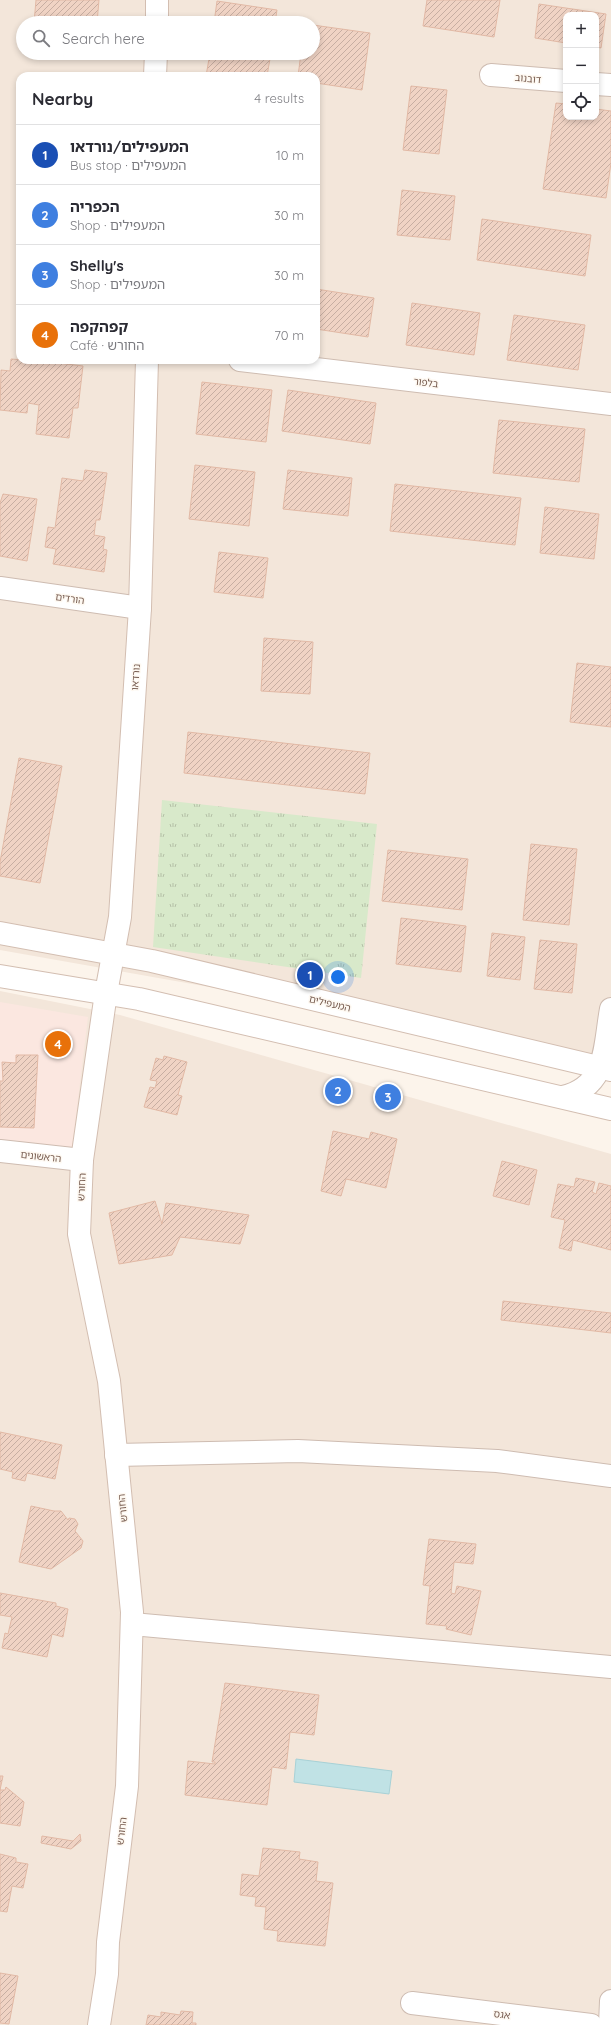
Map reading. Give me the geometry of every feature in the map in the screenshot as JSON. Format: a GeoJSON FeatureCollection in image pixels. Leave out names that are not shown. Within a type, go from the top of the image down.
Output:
{"type":"FeatureCollection","features":[{"type":"Feature","properties":{"kind":"street"},"geometry":{"type":"LineString","coordinates":[[157,16],[158,0]]}},
{"type":"Feature","properties":{"kind":"street"},"geometry":{"type":"LineString","coordinates":[[155,72],[156,60]]}},
{"type":"Feature","properties":{"kind":"street","name":"דובנוב"},"geometry":{"type":"LineString","coordinates":[[491,74],[563,81]]}},
{"type":"Feature","properties":{"kind":"street"},"geometry":{"type":"LineString","coordinates":[[599,84],[611,85]]}},
{"type":"Feature","properties":{"kind":"street","name":"נורדאו"},"geometry":{"type":"LineString","coordinates":[[106,993],[120,917],[140,608],[147,364]]}},
{"type":"Feature","properties":{"kind":"street","name":"בלפור"},"geometry":{"type":"LineString","coordinates":[[274,364],[611,404]]}},
{"type":"Feature","properties":{"kind":"street","name":"הורדים"},"geometry":{"type":"LineString","coordinates":[[0,588],[140,608]]}},
{"type":"Feature","properties":{"kind":"street","name":"המעפילים"},"geometry":{"type":"LineString","coordinates":[[0,933],[152,961],[606,1068]]}},
{"type":"Feature","properties":{"kind":"street"},"geometry":{"type":"LineString","coordinates":[[0,976],[139,999],[611,1109]]}},
{"type":"Feature","properties":{"kind":"street","name":"החורש"},"geometry":{"type":"LineString","coordinates":[[99,2025],[107,1974],[108,1942],[127,1786],[132,1624],[109,1381],[79,1234],[82,1160],[106,993]]}},
{"type":"Feature","properties":{"kind":"street"},"geometry":{"type":"LineString","coordinates":[[563,1097],[577,1094],[606,1068],[611,1009]]}},
{"type":"Feature","properties":{"kind":"street","name":"הראשונים"},"geometry":{"type":"LineString","coordinates":[[0,1151],[82,1160]]}},
{"type":"Feature","properties":{"kind":"street"},"geometry":{"type":"LineString","coordinates":[[116,1455],[298,1451],[497,1461],[611,1476]]}},
{"type":"Feature","properties":{"kind":"street"},"geometry":{"type":"LineString","coordinates":[[132,1624],[611,1667]]}},
{"type":"Feature","properties":{"kind":"street"},"geometry":{"type":"LineString","coordinates":[[610,2025],[611,2001]]}},
{"type":"Feature","properties":{"kind":"street","name":"אגס"},"geometry":{"type":"LineString","coordinates":[[412,2003],[591,2025]]}},
{"type":"Feature","properties":{"kind":"shaded area"},"geometry":{"type":"Polygon","coordinates":[[[0,0],[611,0],[611,1058],[0,950],[0,0]]]}},
{"type":"Feature","properties":{"kind":"shaded area"},"geometry":{"type":"Polygon","coordinates":[[[0,991],[120,1015],[611,1154],[611,2025],[0,2025],[0,991]]]}},
{"type":"Feature","properties":{"kind":"shaded area"},"geometry":{"type":"Polygon","coordinates":[[[0,1002],[88,1017],[72,1150],[0,1143],[0,1002]]]}},
{"type":"Feature","properties":{"kind":"green space"},"geometry":{"type":"Polygon","coordinates":[[[162,800],[377,824],[361,978],[153,947],[162,800]]]}},
{"type":"Feature","properties":{"kind":"water"},"geometry":{"type":"Polygon","coordinates":[[[296,1759],[392,1771],[389,1794],[294,1782],[296,1759]]]}},
{"type":"Feature","properties":{"kind":"building"},"geometry":{"type":"Polygon","coordinates":[[[36,0],[99,0],[98,16],[35,16],[36,0]]]}},
{"type":"Feature","properties":{"kind":"building"},"geometry":{"type":"Polygon","coordinates":[[[427,0],[500,0],[494,37],[423,26],[427,0]]]}},
{"type":"Feature","properties":{"kind":"building"},"geometry":{"type":"Polygon","coordinates":[[[217,1],[277,10],[276,16],[215,16],[217,1]]]}},
{"type":"Feature","properties":{"kind":"building"},"geometry":{"type":"Polygon","coordinates":[[[539,4],[593,12],[563,12],[563,43],[535,38],[539,4]]]}},
{"type":"Feature","properties":{"kind":"building"},"geometry":{"type":"Polygon","coordinates":[[[599,13],[606,14],[601,48],[599,48],[599,13]]]}},
{"type":"Feature","properties":{"kind":"building"},"geometry":{"type":"Polygon","coordinates":[[[320,26],[370,33],[362,90],[320,84],[320,72],[299,72],[300,60],[320,60],[320,26]]]}},
{"type":"Feature","properties":{"kind":"building"},"geometry":{"type":"Polygon","coordinates":[[[209,60],[270,60],[268,72],[207,72],[209,60]]]}},
{"type":"Feature","properties":{"kind":"building"},"geometry":{"type":"Polygon","coordinates":[[[411,86],[447,90],[439,154],[403,150],[411,86]]]}},
{"type":"Feature","properties":{"kind":"building"},"geometry":{"type":"Polygon","coordinates":[[[556,103],[563,104],[563,120],[599,120],[599,109],[611,111],[611,163],[606,198],[543,189],[556,103]]]}},
{"type":"Feature","properties":{"kind":"building"},"geometry":{"type":"Polygon","coordinates":[[[402,190],[455,196],[450,240],[397,235],[402,190]]]}},
{"type":"Feature","properties":{"kind":"building"},"geometry":{"type":"Polygon","coordinates":[[[482,219],[591,235],[585,276],[477,260],[482,219]]]}},
{"type":"Feature","properties":{"kind":"building"},"geometry":{"type":"Polygon","coordinates":[[[320,290],[374,298],[368,337],[320,330],[320,290]]]}},
{"type":"Feature","properties":{"kind":"building"},"geometry":{"type":"Polygon","coordinates":[[[412,303],[480,313],[474,355],[406,345],[412,303]]]}},
{"type":"Feature","properties":{"kind":"building"},"geometry":{"type":"Polygon","coordinates":[[[514,315],[585,325],[578,370],[507,360],[514,315]]]}},
{"type":"Feature","properties":{"kind":"building"},"geometry":{"type":"Polygon","coordinates":[[[11,359],[16,359],[16,364],[66,364],[83,366],[78,408],[73,408],[69,438],[36,434],[39,405],[28,403],[27,413],[0,410],[1,370],[10,371],[11,359]]]}},
{"type":"Feature","properties":{"kind":"building"},"geometry":{"type":"Polygon","coordinates":[[[202,382],[272,390],[266,442],[196,434],[202,382]]]}},
{"type":"Feature","properties":{"kind":"building"},"geometry":{"type":"Polygon","coordinates":[[[288,390],[376,403],[370,444],[282,431],[288,390]]]}},
{"type":"Feature","properties":{"kind":"building"},"geometry":{"type":"Polygon","coordinates":[[[499,420],[585,429],[579,482],[493,473],[499,420]]]}},
{"type":"Feature","properties":{"kind":"building"},"geometry":{"type":"Polygon","coordinates":[[[195,465],[255,472],[249,526],[189,519],[195,465]]]}},
{"type":"Feature","properties":{"kind":"building"},"geometry":{"type":"Polygon","coordinates":[[[85,470],[107,473],[100,520],[96,520],[94,535],[105,537],[103,549],[107,550],[104,572],[53,564],[56,549],[45,547],[48,527],[55,528],[62,478],[83,481],[85,470]]]}},
{"type":"Feature","properties":{"kind":"building"},"geometry":{"type":"Polygon","coordinates":[[[288,470],[352,478],[348,516],[283,509],[288,470]]]}},
{"type":"Feature","properties":{"kind":"building"},"geometry":{"type":"Polygon","coordinates":[[[395,484],[521,498],[515,545],[390,531],[395,484]]]}},
{"type":"Feature","properties":{"kind":"building"},"geometry":{"type":"Polygon","coordinates":[[[3,494],[37,499],[27,561],[0,556],[0,503],[3,494]]]}},
{"type":"Feature","properties":{"kind":"building"},"geometry":{"type":"Polygon","coordinates":[[[545,507],[599,514],[594,559],[540,553],[545,507]]]}},
{"type":"Feature","properties":{"kind":"building"},"geometry":{"type":"Polygon","coordinates":[[[219,552],[268,558],[263,598],[214,592],[219,552]]]}},
{"type":"Feature","properties":{"kind":"building"},"geometry":{"type":"Polygon","coordinates":[[[264,638],[313,642],[310,694],[261,691],[264,638]]]}},
{"type":"Feature","properties":{"kind":"building"},"geometry":{"type":"Polygon","coordinates":[[[577,663],[611,667],[611,727],[570,722],[577,663]]]}},
{"type":"Feature","properties":{"kind":"building"},"geometry":{"type":"Polygon","coordinates":[[[188,732],[370,753],[365,794],[184,773],[188,732]]]}},
{"type":"Feature","properties":{"kind":"building"},"geometry":{"type":"Polygon","coordinates":[[[19,758],[62,766],[40,883],[0,876],[0,862],[19,758]]]}},
{"type":"Feature","properties":{"kind":"building"},"geometry":{"type":"Polygon","coordinates":[[[531,844],[577,849],[569,925],[523,920],[531,844]]]}},
{"type":"Feature","properties":{"kind":"building"},"geometry":{"type":"Polygon","coordinates":[[[388,850],[468,859],[462,910],[382,901],[388,850]]]}},
{"type":"Feature","properties":{"kind":"building"},"geometry":{"type":"Polygon","coordinates":[[[401,918],[466,926],[461,972],[396,964],[401,918]]]}},
{"type":"Feature","properties":{"kind":"building"},"geometry":{"type":"Polygon","coordinates":[[[492,933],[525,937],[520,980],[487,976],[492,933]]]}},
{"type":"Feature","properties":{"kind":"building"},"geometry":{"type":"Polygon","coordinates":[[[540,940],[577,944],[572,993],[534,989],[540,940]]]}},
{"type":"Feature","properties":{"kind":"building"},"geometry":{"type":"Polygon","coordinates":[[[16,1055],[38,1055],[34,1128],[0,1127],[0,1081],[3,1081],[2,1062],[16,1063],[16,1055]]]}},
{"type":"Feature","properties":{"kind":"building"},"geometry":{"type":"Polygon","coordinates":[[[164,1056],[187,1062],[178,1095],[182,1096],[177,1115],[144,1107],[150,1087],[155,1088],[157,1081],[150,1080],[156,1058],[163,1060],[164,1056]]]}},
{"type":"Feature","properties":{"kind":"building"},"geometry":{"type":"Polygon","coordinates":[[[333,1131],[369,1139],[371,1132],[397,1139],[386,1188],[346,1179],[341,1196],[321,1191],[333,1131]]]}},
{"type":"Feature","properties":{"kind":"building"},"geometry":{"type":"Polygon","coordinates":[[[502,1161],[537,1170],[529,1205],[493,1196],[502,1161]]]}},
{"type":"Feature","properties":{"kind":"building"},"geometry":{"type":"Polygon","coordinates":[[[576,1178],[595,1182],[592,1192],[596,1194],[599,1183],[611,1186],[611,1250],[573,1240],[571,1251],[559,1248],[565,1220],[551,1217],[558,1184],[574,1187],[576,1178]]]}},
{"type":"Feature","properties":{"kind":"building"},"geometry":{"type":"Polygon","coordinates":[[[155,1201],[162,1224],[166,1203],[249,1215],[240,1244],[180,1237],[172,1255],[119,1264],[109,1213],[155,1201]]]}},
{"type":"Feature","properties":{"kind":"building"},"geometry":{"type":"Polygon","coordinates":[[[503,1301],[611,1313],[611,1333],[501,1320],[503,1301]]]}},
{"type":"Feature","properties":{"kind":"building"},"geometry":{"type":"Polygon","coordinates":[[[0,1432],[62,1445],[55,1479],[27,1473],[25,1481],[12,1478],[13,1472],[0,1469],[0,1432]]]}},
{"type":"Feature","properties":{"kind":"building"},"geometry":{"type":"Polygon","coordinates":[[[31,1506],[61,1511],[68,1520],[69,1518],[75,1519],[78,1524],[75,1531],[83,1541],[81,1548],[51,1569],[19,1562],[31,1506]]]}},
{"type":"Feature","properties":{"kind":"building"},"geometry":{"type":"Polygon","coordinates":[[[429,1539],[476,1544],[473,1564],[454,1562],[451,1593],[455,1594],[457,1586],[481,1591],[471,1635],[446,1629],[447,1626],[426,1624],[430,1586],[423,1585],[429,1539]]]}},
{"type":"Feature","properties":{"kind":"building"},"geometry":{"type":"Polygon","coordinates":[[[0,1593],[56,1603],[56,1606],[68,1609],[63,1637],[52,1634],[47,1657],[2,1648],[5,1633],[8,1634],[12,1617],[0,1615],[0,1593]]]}},
{"type":"Feature","properties":{"kind":"building"},"geometry":{"type":"Polygon","coordinates":[[[225,1683],[319,1695],[314,1735],[290,1732],[286,1769],[272,1767],[267,1805],[185,1795],[188,1761],[215,1764],[215,1762],[212,1762],[225,1683]]]}},
{"type":"Feature","properties":{"kind":"building"},"geometry":{"type":"Polygon","coordinates":[[[0,1776],[3,1776],[0,1790],[0,1776]]]}},
{"type":"Feature","properties":{"kind":"building"},"geometry":{"type":"Polygon","coordinates":[[[6,1787],[24,1802],[20,1826],[0,1823],[0,1790],[5,1790],[6,1787]]]}},
{"type":"Feature","properties":{"kind":"building"},"geometry":{"type":"Polygon","coordinates":[[[80,1834],[81,1841],[71,1849],[41,1843],[42,1836],[73,1841],[80,1834]]]}},
{"type":"Feature","properties":{"kind":"building"},"geometry":{"type":"Polygon","coordinates":[[[263,1848],[300,1852],[299,1859],[318,1862],[316,1881],[333,1883],[325,1946],[277,1941],[278,1931],[264,1929],[266,1907],[255,1906],[256,1897],[240,1895],[242,1874],[259,1876],[263,1848]]]}},
{"type":"Feature","properties":{"kind":"building"},"geometry":{"type":"Polygon","coordinates":[[[0,1854],[16,1858],[16,1862],[28,1864],[23,1888],[12,1886],[7,1912],[0,1911],[0,1854]]]}},
{"type":"Feature","properties":{"kind":"building"},"geometry":{"type":"Polygon","coordinates":[[[0,1973],[18,1976],[9,2024],[0,2023],[0,1973]]]}},
{"type":"Feature","properties":{"kind":"building"},"geometry":{"type":"Polygon","coordinates":[[[181,2011],[193,2012],[192,2023],[196,2023],[196,2025],[146,2025],[148,2015],[161,2017],[161,2012],[180,2015],[181,2011]]]}},
{"type":"Feature","properties":{"kind":"place","name":"המעפילים/נורדאו"},"geometry":{"type":"Point","coordinates":[310,975]}},
{"type":"Feature","properties":{"kind":"place","name":"קפהקפה"},"geometry":{"type":"Point","coordinates":[58,1044]}},
{"type":"Feature","properties":{"kind":"place","name":"הכפריה"},"geometry":{"type":"Point","coordinates":[338,1091]}},
{"type":"Feature","properties":{"kind":"place","name":"Shelly's"},"geometry":{"type":"Point","coordinates":[388,1097]}}]}
